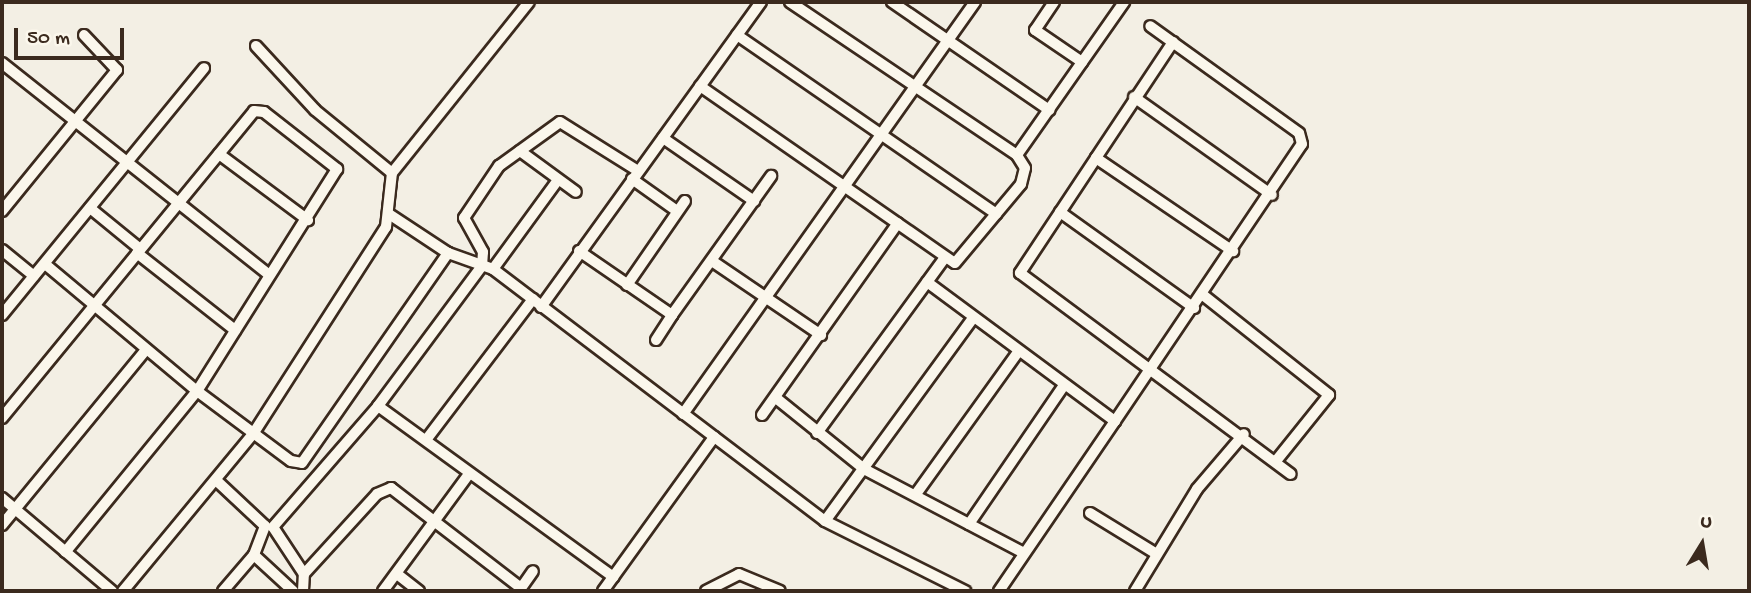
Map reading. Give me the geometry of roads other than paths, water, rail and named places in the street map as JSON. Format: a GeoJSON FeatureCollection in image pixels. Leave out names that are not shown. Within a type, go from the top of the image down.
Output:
{"type":"FeatureCollection","features":[{"type":"Feature","properties":{"kind":"street"},"geometry":{"type":"LineString","coordinates":[[122,591],[218,482],[253,434],[389,214],[385,193],[392,173],[529,2]]}},
{"type":"Feature","properties":{"kind":"street"},"geometry":{"type":"LineString","coordinates":[[426,440],[579,251],[761,2]]}},
{"type":"Feature","properties":{"kind":"street"},"geometry":{"type":"LineString","coordinates":[[700,86],[898,223],[944,259],[961,260],[1026,174],[1017,155],[790,2]]}},
{"type":"Feature","properties":{"kind":"street"},"geometry":{"type":"LineString","coordinates":[[892,2],[1049,110]]}},
{"type":"Feature","properties":{"kind":"street"},"geometry":{"type":"LineString","coordinates":[[683,415],[975,2]]}},
{"type":"Feature","properties":{"kind":"street"},"geometry":{"type":"LineString","coordinates":[[1054,2],[1035,30],[1082,62]]}},
{"type":"Feature","properties":{"kind":"street"},"geometry":{"type":"LineString","coordinates":[[1017,155],[1124,2]]}},
{"type":"Feature","properties":{"kind":"street"},"geometry":{"type":"LineString","coordinates":[[999,591],[1022,552],[1154,369],[1300,155],[1299,133],[1150,26]]}},
{"type":"Feature","properties":{"kind":"street"},"geometry":{"type":"LineString","coordinates":[[2,211],[118,67],[83,35]]}},
{"type":"Feature","properties":{"kind":"street"},"geometry":{"type":"LineString","coordinates":[[737,35],[996,214]]}},
{"type":"Feature","properties":{"kind":"street"},"geometry":{"type":"LineString","coordinates":[[1172,42],[1020,273],[1244,434],[1291,474]]}},
{"type":"Feature","properties":{"kind":"street"},"geometry":{"type":"LineString","coordinates":[[256,46],[315,110],[392,173]]}},
{"type":"Feature","properties":{"kind":"street"},"geometry":{"type":"LineString","coordinates":[[2,82],[6,67],[125,165],[180,201],[270,275]]}},
{"type":"Feature","properties":{"kind":"street"},"geometry":{"type":"LineString","coordinates":[[2,315],[204,68]]}},
{"type":"Feature","properties":{"kind":"street"},"geometry":{"type":"LineString","coordinates":[[1134,97],[1272,195]]}},
{"type":"Feature","properties":{"kind":"street"},"geometry":{"type":"LineString","coordinates":[[2,418],[254,111],[264,111],[338,171],[197,391],[65,552]]}},
{"type":"Feature","properties":{"kind":"street"},"geometry":{"type":"LineString","coordinates":[[487,268],[485,257],[465,214],[499,166],[548,125],[560,122],[635,175],[677,211]]}},
{"type":"Feature","properties":{"kind":"street"},"geometry":{"type":"LineString","coordinates":[[663,138],[754,201]]}},
{"type":"Feature","properties":{"kind":"street"},"geometry":{"type":"LineString","coordinates":[[520,151],[576,192]]}},
{"type":"Feature","properties":{"kind":"street"},"geometry":{"type":"LineString","coordinates":[[219,154],[308,220]]}},
{"type":"Feature","properties":{"kind":"street"},"geometry":{"type":"LineString","coordinates":[[1096,158],[1233,251]]}},
{"type":"Feature","properties":{"kind":"street"},"geometry":{"type":"LineString","coordinates":[[656,340],[771,176]]}},
{"type":"Feature","properties":{"kind":"street"},"geometry":{"type":"LineString","coordinates":[[303,591],[304,574],[275,523],[378,406],[558,180]]}},
{"type":"Feature","properties":{"kind":"street"},"geometry":{"type":"LineString","coordinates":[[627,285],[685,201]]}},
{"type":"Feature","properties":{"kind":"street"},"geometry":{"type":"LineString","coordinates":[[90,208],[138,251],[236,330]]}},
{"type":"Feature","properties":{"kind":"street"},"geometry":{"type":"LineString","coordinates":[[1060,212],[1194,308]]}},
{"type":"Feature","properties":{"kind":"street"},"geometry":{"type":"LineString","coordinates":[[389,214],[448,253],[487,268],[537,303],[825,521],[965,591]]}},
{"type":"Feature","properties":{"kind":"street"},"geometry":{"type":"LineString","coordinates":[[762,415],[898,223]]}},
{"type":"Feature","properties":{"kind":"street"},"geometry":{"type":"LineString","coordinates":[[2,250],[34,276]]}},
{"type":"Feature","properties":{"kind":"street"},"geometry":{"type":"LineString","coordinates":[[579,251],[672,316]]}},
{"type":"Feature","properties":{"kind":"street"},"geometry":{"type":"LineString","coordinates":[[45,264],[197,391],[291,461],[307,460],[448,253]]}},
{"type":"Feature","properties":{"kind":"street"},"geometry":{"type":"LineString","coordinates":[[817,433],[944,259]]}},
{"type":"Feature","properties":{"kind":"street"},"geometry":{"type":"LineString","coordinates":[[712,261],[821,335]]}},
{"type":"Feature","properties":{"kind":"street"},"geometry":{"type":"LineString","coordinates":[[927,282],[1018,352],[1115,421]]}},
{"type":"Feature","properties":{"kind":"street"},"geometry":{"type":"LineString","coordinates":[[1203,295],[1329,395],[1276,461]]}},
{"type":"Feature","properties":{"kind":"street"},"geometry":{"type":"LineString","coordinates":[[825,521],[973,318]]}},
{"type":"Feature","properties":{"kind":"street"},"geometry":{"type":"LineString","coordinates":[[2,525],[146,350]]}},
{"type":"Feature","properties":{"kind":"street"},"geometry":{"type":"LineString","coordinates":[[916,495],[1018,352]]}},
{"type":"Feature","properties":{"kind":"street"},"geometry":{"type":"LineString","coordinates":[[969,524],[1065,385]]}},
{"type":"Feature","properties":{"kind":"street"},"geometry":{"type":"LineString","coordinates":[[776,398],[864,469],[1022,552]]}},
{"type":"Feature","properties":{"kind":"street"},"geometry":{"type":"LineString","coordinates":[[378,406],[613,577]]}},
{"type":"Feature","properties":{"kind":"street"},"geometry":{"type":"LineString","coordinates":[[1135,591],[1155,553],[1244,434]]}},
{"type":"Feature","properties":{"kind":"street"},"geometry":{"type":"LineString","coordinates":[[603,591],[714,437]]}},
{"type":"Feature","properties":{"kind":"street"},"geometry":{"type":"LineString","coordinates":[[383,591],[469,474]]}},
{"type":"Feature","properties":{"kind":"street"},"geometry":{"type":"LineString","coordinates":[[218,482],[265,526],[254,555],[223,591]]}},
{"type":"Feature","properties":{"kind":"street"},"geometry":{"type":"LineString","coordinates":[[304,574],[383,489],[397,492],[520,590],[533,571]]}},
{"type":"Feature","properties":{"kind":"street"},"geometry":{"type":"LineString","coordinates":[[2,498],[112,591]]}},
{"type":"Feature","properties":{"kind":"street"},"geometry":{"type":"LineString","coordinates":[[1090,513],[1155,553]]}},
{"type":"Feature","properties":{"kind":"street"},"geometry":{"type":"LineString","coordinates":[[254,555],[293,591]]}},
{"type":"Feature","properties":{"kind":"street"},"geometry":{"type":"LineString","coordinates":[[397,574],[419,591]]}},
{"type":"Feature","properties":{"kind":"street"},"geometry":{"type":"LineString","coordinates":[[706,591],[739,574],[780,591]]}}]}
